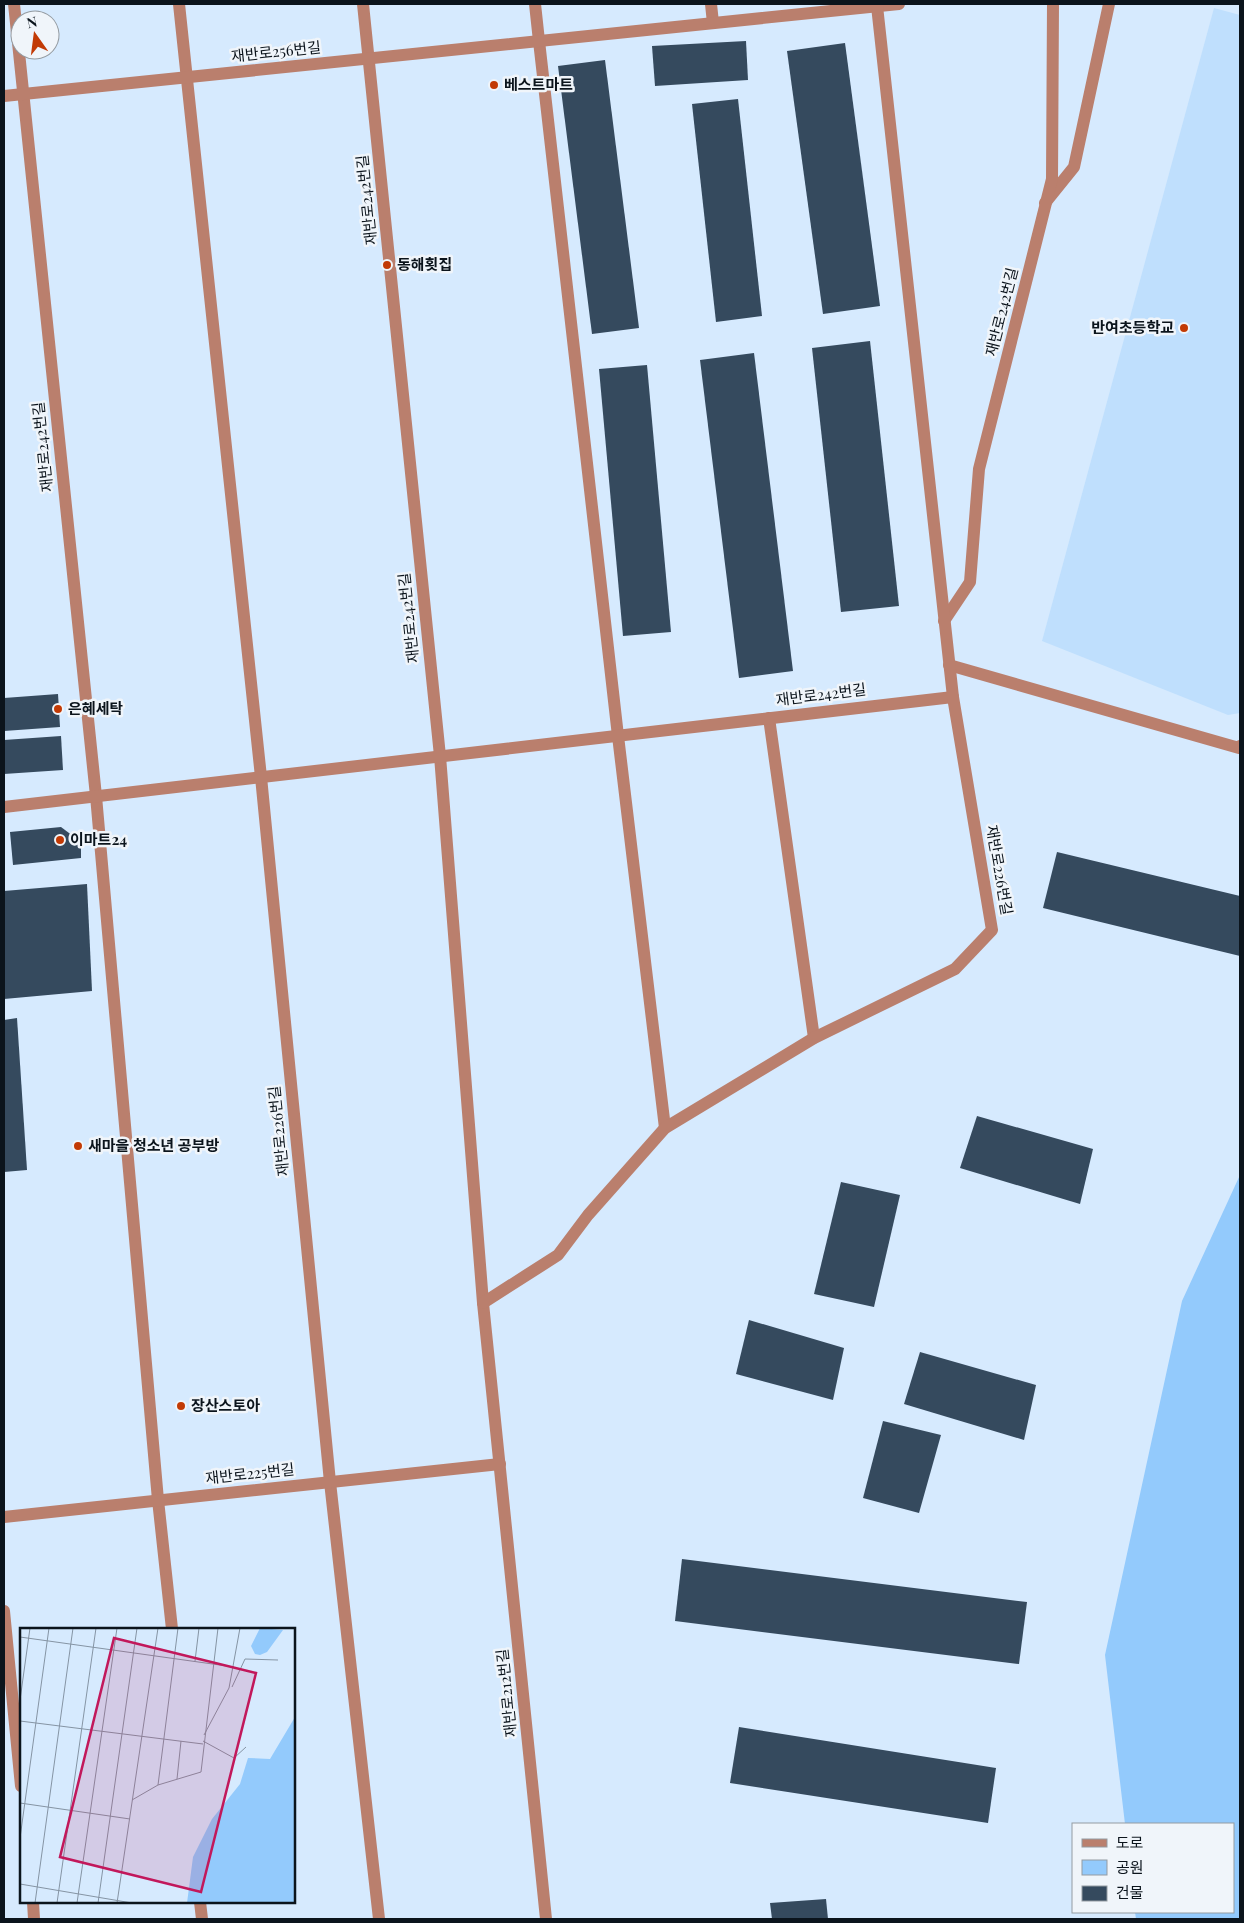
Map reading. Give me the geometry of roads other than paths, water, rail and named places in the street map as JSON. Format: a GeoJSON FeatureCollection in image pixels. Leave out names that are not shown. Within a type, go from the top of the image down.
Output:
{"type":"FeatureCollection","features":[{"type":"Feature","properties":{"kind":"street"},"geometry":{"type":"LineString","coordinates":[[14,4],[24,94]]}},
{"type":"Feature","properties":{"kind":"street"},"geometry":{"type":"LineString","coordinates":[[179,4],[261,777]]}},
{"type":"Feature","properties":{"kind":"street"},"geometry":{"type":"LineString","coordinates":[[363,4],[369,58]]}},
{"type":"Feature","properties":{"kind":"street"},"geometry":{"type":"LineString","coordinates":[[535,4],[618,736],[665,1128]]}},
{"type":"Feature","properties":{"kind":"street"},"geometry":{"type":"LineString","coordinates":[[710,4],[712,23]]}},
{"type":"Feature","properties":{"kind":"street","name":"재반로256번길"},"geometry":{"type":"LineString","coordinates":[[4,96],[898,4]]}},
{"type":"Feature","properties":{"kind":"street","name":"재반로242번길"},"geometry":{"type":"LineString","coordinates":[[944,621],[970,582],[980,469],[1052,179],[1053,4]]}},
{"type":"Feature","properties":{"kind":"street"},"geometry":{"type":"LineString","coordinates":[[1046,204],[1074,167],[1109,4]]}},
{"type":"Feature","properties":{"kind":"street"},"geometry":{"type":"LineString","coordinates":[[877,5],[953,697]]}},
{"type":"Feature","properties":{"kind":"street","name":"재반로242번길"},"geometry":{"type":"LineString","coordinates":[[369,58],[440,756]]}},
{"type":"Feature","properties":{"kind":"street","name":"재반로242번길"},"geometry":{"type":"LineString","coordinates":[[24,94],[96,796]]}},
{"type":"Feature","properties":{"kind":"street"},"geometry":{"type":"LineString","coordinates":[[949,665],[1239,748],[1240,746]]}},
{"type":"Feature","properties":{"kind":"street","name":"재반로242번길"},"geometry":{"type":"LineString","coordinates":[[4,807],[953,697]]}},
{"type":"Feature","properties":{"kind":"street","name":"재반로226번길"},"geometry":{"type":"LineString","coordinates":[[483,1303],[558,1255],[588,1214],[665,1128],[814,1038],[955,969],[992,930],[953,697]]}},
{"type":"Feature","properties":{"kind":"street"},"geometry":{"type":"LineString","coordinates":[[769,718],[814,1038]]}},
{"type":"Feature","properties":{"kind":"street"},"geometry":{"type":"LineString","coordinates":[[440,756],[483,1303],[500,1464]]}},
{"type":"Feature","properties":{"kind":"street","name":"재반로226번길"},"geometry":{"type":"LineString","coordinates":[[261,777],[330,1482]]}},
{"type":"Feature","properties":{"kind":"street"},"geometry":{"type":"LineString","coordinates":[[96,796],[158,1500],[172,1628]]}},
{"type":"Feature","properties":{"kind":"street","name":"재반로225번길"},"geometry":{"type":"LineString","coordinates":[[4,1517],[500,1464]]}},
{"type":"Feature","properties":{"kind":"street","name":"재반로212번길"},"geometry":{"type":"LineString","coordinates":[[500,1464],[546,1919]]}},
{"type":"Feature","properties":{"kind":"street"},"geometry":{"type":"LineString","coordinates":[[330,1482],[379,1919]]}},
{"type":"Feature","properties":{"kind":"street"},"geometry":{"type":"LineString","coordinates":[[4,1611],[20,1776]]}},
{"type":"Feature","properties":{"kind":"street"},"geometry":{"type":"LineString","coordinates":[[33,1903],[34,1919]]}},
{"type":"Feature","properties":{"kind":"street"},"geometry":{"type":"LineString","coordinates":[[200,1903],[202,1919]]}},
{"type":"Feature","properties":{"kind":"place","name":"베스트마트"},"geometry":{"type":"Point","coordinates":[494,85]}},
{"type":"Feature","properties":{"kind":"place","name":"동해횟집"},"geometry":{"type":"Point","coordinates":[387,265]}},
{"type":"Feature","properties":{"kind":"place","name":"반여초등학교"},"geometry":{"type":"Point","coordinates":[1184,328]}},
{"type":"Feature","properties":{"kind":"place","name":"은혜세탁"},"geometry":{"type":"Point","coordinates":[58,709]}},
{"type":"Feature","properties":{"kind":"place","name":"이마트24"},"geometry":{"type":"Point","coordinates":[60,840]}},
{"type":"Feature","properties":{"kind":"place","name":"새마을 청소년 공부방"},"geometry":{"type":"Point","coordinates":[78,1146]}},
{"type":"Feature","properties":{"kind":"place","name":"장산스토아"},"geometry":{"type":"Point","coordinates":[181,1406]}}]}
